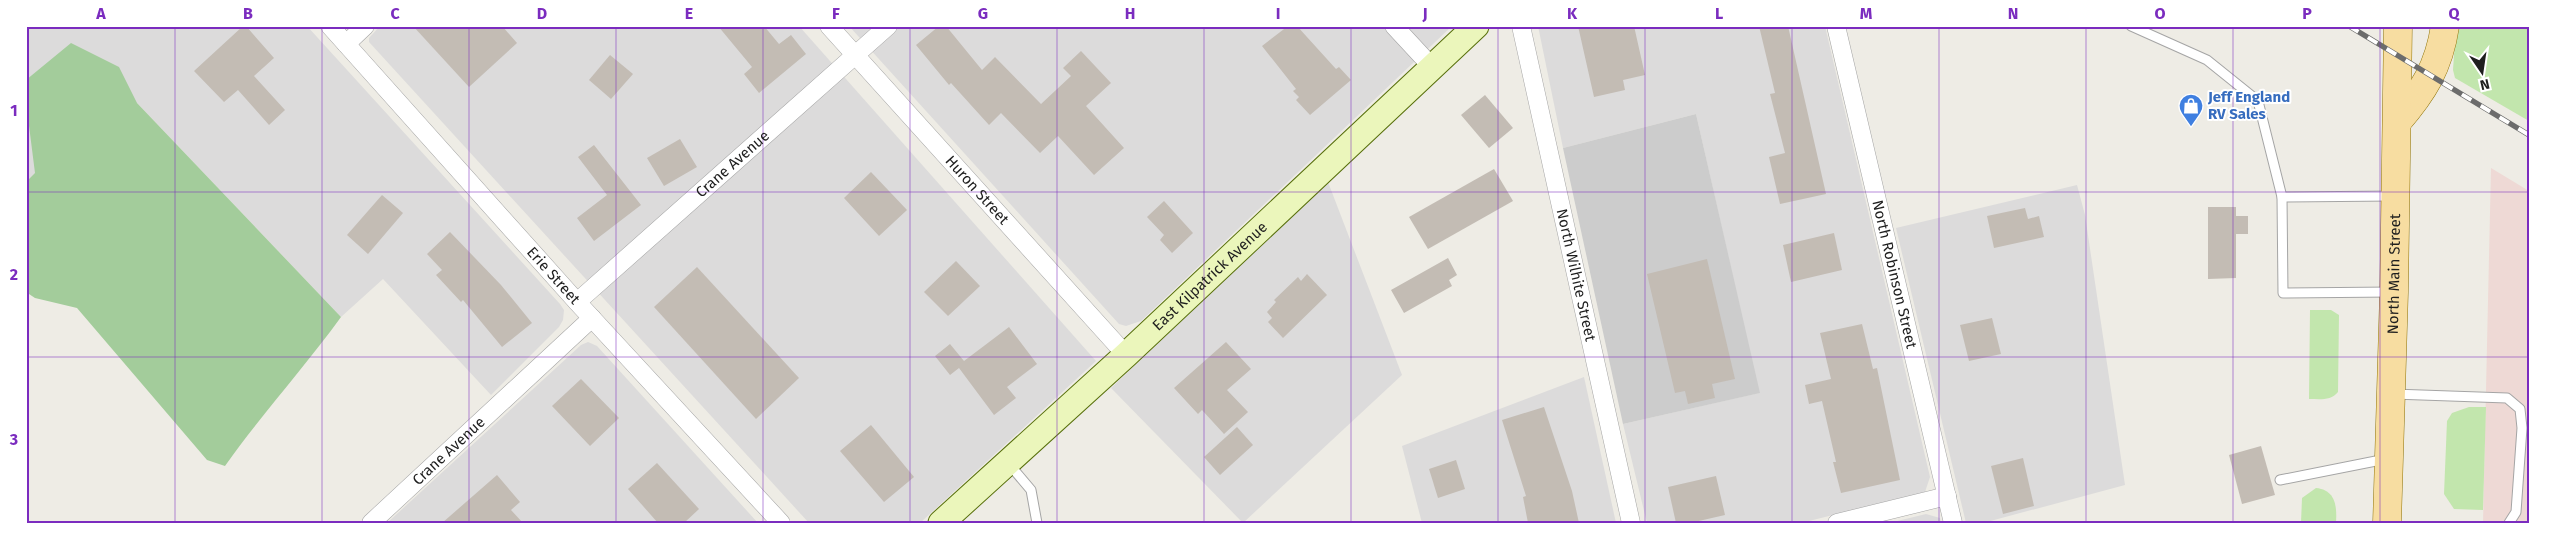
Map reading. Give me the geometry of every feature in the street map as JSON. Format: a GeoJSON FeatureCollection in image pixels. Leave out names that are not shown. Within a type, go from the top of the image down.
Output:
{"type":"FeatureCollection","features":[{"type":"Feature","properties":{"kind":"main road","name":"North Main Street"},"geometry":{"type":"LineString","coordinates":[[2387,523],[2394,292],[2398,26]]}},
{"type":"Feature","properties":{"kind":"main road"},"geometry":{"type":"LineString","coordinates":[[2397,122],[2421,94],[2433,71],[2445,26]]}},
{"type":"Feature","properties":{"kind":"street","name":"Erie Street"},"geometry":{"type":"LineString","coordinates":[[330,26],[577,302],[781,523]]}},
{"type":"Feature","properties":{"kind":"street"},"geometry":{"type":"LineString","coordinates":[[346,44],[365,26]]}},
{"type":"Feature","properties":{"kind":"street","name":"Huron Street"},"geometry":{"type":"LineString","coordinates":[[829,26],[1126,355]]}},
{"type":"Feature","properties":{"kind":"street","name":"Crane Avenue"},"geometry":{"type":"LineString","coordinates":[[577,302],[888,26]]}},
{"type":"Feature","properties":{"kind":"street"},"geometry":{"type":"LineString","coordinates":[[1394,26],[1432,67]]}},
{"type":"Feature","properties":{"kind":"street","name":"East Kilpatrick Avenue"},"geometry":{"type":"LineString","coordinates":[[941,523],[1126,355],[1476,26]]}},
{"type":"Feature","properties":{"kind":"street","name":"North Wilhite Street"},"geometry":{"type":"LineString","coordinates":[[1521,26],[1631,523]]}},
{"type":"Feature","properties":{"kind":"street","name":"North Robinson Street"},"geometry":{"type":"LineString","coordinates":[[1836,26],[1953,523]]}},
{"type":"Feature","properties":{"kind":"street","name":"Crane Avenue"},"geometry":{"type":"LineString","coordinates":[[371,523],[592,318]]}},
{"type":"Feature","properties":{"kind":"street"},"geometry":{"type":"LineString","coordinates":[[1837,523],[1947,496]]}},
{"type":"Feature","properties":{"kind":"lane"},"geometry":{"type":"LineString","coordinates":[[2131,26],[2207,60],[2258,101],[2282,197],[2283,293],[2394,292]]}},
{"type":"Feature","properties":{"kind":"lane"},"geometry":{"type":"LineString","coordinates":[[2282,197],[2396,196]]}},
{"type":"Feature","properties":{"kind":"lane"},"geometry":{"type":"LineString","coordinates":[[2390,394],[2507,398],[2520,409],[2522,428],[2516,512],[2509,523]]}},
{"type":"Feature","properties":{"kind":"lane"},"geometry":{"type":"LineString","coordinates":[[2280,480],[2388,458]]}},
{"type":"Feature","properties":{"kind":"lane"},"geometry":{"type":"LineString","coordinates":[[1007,462],[1031,490],[1037,523]]}},
{"type":"Feature","properties":{"kind":"shaded area"},"geometry":{"type":"Polygon","coordinates":[[[26,26],[307,26],[560,304],[564,310],[563,320],[559,327],[491,395],[383,279],[341,317],[137,103],[26,199],[26,26]]]}},
{"type":"Feature","properties":{"kind":"shaded area"},"geometry":{"type":"Polygon","coordinates":[[[380,26],[799,26],[1096,361],[920,523],[809,523],[369,42],[369,38],[380,26]]]}},
{"type":"Feature","properties":{"kind":"shaded area"},"geometry":{"type":"Polygon","coordinates":[[[849,26],[1452,26],[1141,321],[1126,326],[1119,324],[849,26]]]}},
{"type":"Feature","properties":{"kind":"shaded area"},"geometry":{"type":"Polygon","coordinates":[[[1538,26],[1825,26],[1930,477],[1925,492],[1801,523],[1647,523],[1623,424],[1759,393],[1696,114],[1563,148],[1538,26]]]}},
{"type":"Feature","properties":{"kind":"shaded area"},"geometry":{"type":"Polygon","coordinates":[[[1696,114],[1760,393],[1623,424],[1563,148],[1696,114]]]}},
{"type":"Feature","properties":{"kind":"shaded area"},"geometry":{"type":"Polygon","coordinates":[[[2491,168],[2529,191],[2529,523],[2483,523],[2491,168]]]}},
{"type":"Feature","properties":{"kind":"shaded area"},"geometry":{"type":"Polygon","coordinates":[[[1328,182],[1402,375],[1243,523],[1111,388],[1328,182]]]}},
{"type":"Feature","properties":{"kind":"shaded area"},"geometry":{"type":"Polygon","coordinates":[[[2077,185],[2085,215],[2125,485],[1983,523],[1966,523],[1896,228],[2077,185]]]}},
{"type":"Feature","properties":{"kind":"shaded area"},"geometry":{"type":"Polygon","coordinates":[[[588,342],[597,346],[758,523],[387,523],[581,345],[588,342]]]}},
{"type":"Feature","properties":{"kind":"shaded area"},"geometry":{"type":"Polygon","coordinates":[[[1584,377],[1616,523],[1422,523],[1402,446],[1584,377]]]}},
{"type":"Feature","properties":{"kind":"shaded area"},"geometry":{"type":"Polygon","coordinates":[[[1926,514],[1940,518],[1941,523],[1889,523],[1926,514]]]}},
{"type":"Feature","properties":{"kind":"green space"},"geometry":{"type":"Polygon","coordinates":[[[2456,26],[2529,26],[2529,121],[2455,78],[2453,70],[2456,26]]]}},
{"type":"Feature","properties":{"kind":"green space"},"geometry":{"type":"Polygon","coordinates":[[[71,43],[119,67],[137,103],[341,317],[225,466],[207,460],[77,308],[35,298],[26,292],[26,182],[35,173],[26,102],[26,80],[71,43]]]}},
{"type":"Feature","properties":{"kind":"green space"},"geometry":{"type":"Polygon","coordinates":[[[2310,310],[2331,310],[2339,315],[2338,392],[2332,397],[2325,399],[2309,399],[2310,310]]]}},
{"type":"Feature","properties":{"kind":"green space"},"geometry":{"type":"Polygon","coordinates":[[[2469,407],[2486,407],[2483,510],[2454,509],[2444,494],[2447,421],[2452,413],[2469,407]]]}},
{"type":"Feature","properties":{"kind":"green space"},"geometry":{"type":"Polygon","coordinates":[[[2316,488],[2328,492],[2334,500],[2336,523],[2301,523],[2302,498],[2316,488]]]}},
{"type":"Feature","properties":{"kind":"building"},"geometry":{"type":"Polygon","coordinates":[[[243,26],[246,26],[274,58],[254,76],[285,110],[269,125],[238,90],[224,102],[194,71],[243,26]]]}},
{"type":"Feature","properties":{"kind":"building"},"geometry":{"type":"Polygon","coordinates":[[[413,26],[502,26],[517,43],[469,87],[413,26]]]}},
{"type":"Feature","properties":{"kind":"building"},"geometry":{"type":"Polygon","coordinates":[[[718,26],[764,26],[779,44],[791,35],[806,54],[759,93],[744,74],[752,67],[718,26]]]}},
{"type":"Feature","properties":{"kind":"building"},"geometry":{"type":"Polygon","coordinates":[[[939,26],[946,26],[982,70],[995,57],[1041,104],[1071,76],[1063,68],[1081,51],[1111,83],[1086,106],[1124,148],[1094,175],[1058,136],[1040,153],[1001,113],[989,125],[951,83],[949,85],[916,45],[939,26]]]}},
{"type":"Feature","properties":{"kind":"building"},"geometry":{"type":"Polygon","coordinates":[[[1288,26],[1297,26],[1336,69],[1339,67],[1351,80],[1310,115],[1296,100],[1299,97],[1293,91],[1296,89],[1262,46],[1288,26]]]}},
{"type":"Feature","properties":{"kind":"building"},"geometry":{"type":"Polygon","coordinates":[[[1578,26],[1634,26],[1645,75],[1623,80],[1625,90],[1594,97],[1578,26]]]}},
{"type":"Feature","properties":{"kind":"building"},"geometry":{"type":"Polygon","coordinates":[[[1759,26],[1788,26],[1826,194],[1780,204],[1769,157],[1785,153],[1770,94],[1775,93],[1759,26]]]}},
{"type":"Feature","properties":{"kind":"building"},"geometry":{"type":"Polygon","coordinates":[[[610,55],[633,74],[611,99],[589,80],[610,55]]]}},
{"type":"Feature","properties":{"kind":"building"},"geometry":{"type":"Polygon","coordinates":[[[1485,95],[1513,128],[1489,148],[1461,115],[1485,95]]]}},
{"type":"Feature","properties":{"kind":"building"},"geometry":{"type":"Polygon","coordinates":[[[680,139],[697,167],[664,186],[647,158],[680,139]]]}},
{"type":"Feature","properties":{"kind":"building"},"geometry":{"type":"Polygon","coordinates":[[[594,145],[641,205],[594,241],[577,218],[607,195],[578,157],[594,145]]]}},
{"type":"Feature","properties":{"kind":"building"},"geometry":{"type":"Polygon","coordinates":[[[1494,169],[1513,201],[1428,249],[1409,217],[1494,169]]]}},
{"type":"Feature","properties":{"kind":"building"},"geometry":{"type":"Polygon","coordinates":[[[871,172],[907,210],[879,236],[844,198],[871,172]]]}},
{"type":"Feature","properties":{"kind":"building"},"geometry":{"type":"Polygon","coordinates":[[[382,195],[403,213],[368,254],[347,235],[382,195]]]}},
{"type":"Feature","properties":{"kind":"building"},"geometry":{"type":"Polygon","coordinates":[[[1164,201],[1193,233],[1172,253],[1160,240],[1164,235],[1147,217],[1164,201]]]}},
{"type":"Feature","properties":{"kind":"building"},"geometry":{"type":"Polygon","coordinates":[[[2208,207],[2236,207],[2236,216],[2248,216],[2248,234],[2236,234],[2236,278],[2208,279],[2208,207]]]}},
{"type":"Feature","properties":{"kind":"building"},"geometry":{"type":"Polygon","coordinates":[[[2025,208],[2028,219],[2039,216],[2044,237],[1994,248],[1987,216],[2025,208]]]}},
{"type":"Feature","properties":{"kind":"building"},"geometry":{"type":"Polygon","coordinates":[[[450,232],[501,285],[532,323],[502,347],[463,300],[461,302],[436,275],[442,270],[427,254],[450,232]]]}},
{"type":"Feature","properties":{"kind":"building"},"geometry":{"type":"Polygon","coordinates":[[[1834,233],[1842,270],[1791,282],[1783,245],[1834,233]]]}},
{"type":"Feature","properties":{"kind":"building"},"geometry":{"type":"Polygon","coordinates":[[[1448,258],[1457,275],[1449,280],[1452,286],[1404,313],[1391,290],[1448,258]]]}},
{"type":"Feature","properties":{"kind":"building"},"geometry":{"type":"Polygon","coordinates":[[[1707,259],[1735,379],[1712,384],[1715,398],[1688,404],[1685,391],[1675,393],[1647,274],[1707,259]]]}},
{"type":"Feature","properties":{"kind":"building"},"geometry":{"type":"Polygon","coordinates":[[[956,261],[980,286],[948,316],[924,292],[956,261]]]}},
{"type":"Feature","properties":{"kind":"building"},"geometry":{"type":"Polygon","coordinates":[[[697,267],[799,378],[756,419],[654,307],[697,267]]]}},
{"type":"Feature","properties":{"kind":"building"},"geometry":{"type":"Polygon","coordinates":[[[1307,274],[1327,295],[1283,338],[1268,322],[1272,318],[1267,312],[1276,302],[1274,300],[1298,277],[1301,281],[1307,274]]]}},
{"type":"Feature","properties":{"kind":"building"},"geometry":{"type":"Polygon","coordinates":[[[1992,318],[2001,354],[1969,361],[1960,325],[1992,318]]]}},
{"type":"Feature","properties":{"kind":"building"},"geometry":{"type":"Polygon","coordinates":[[[1862,324],[1873,369],[1877,368],[1900,480],[1841,493],[1833,462],[1836,462],[1822,401],[1809,404],[1805,385],[1831,379],[1820,333],[1862,324]]]}},
{"type":"Feature","properties":{"kind":"building"},"geometry":{"type":"Polygon","coordinates":[[[1009,327],[1037,364],[1007,387],[1016,398],[994,415],[959,368],[950,375],[935,356],[950,344],[964,361],[1009,327]]]}},
{"type":"Feature","properties":{"kind":"building"},"geometry":{"type":"Polygon","coordinates":[[[1226,342],[1251,369],[1227,390],[1248,412],[1224,434],[1202,410],[1198,414],[1174,388],[1226,342]]]}},
{"type":"Feature","properties":{"kind":"building"},"geometry":{"type":"Polygon","coordinates":[[[581,379],[619,418],[590,446],[552,406],[581,379]]]}},
{"type":"Feature","properties":{"kind":"building"},"geometry":{"type":"Polygon","coordinates":[[[1544,407],[1572,491],[1579,523],[1528,523],[1523,497],[1526,496],[1502,420],[1544,407]]]}},
{"type":"Feature","properties":{"kind":"building"},"geometry":{"type":"Polygon","coordinates":[[[871,425],[914,477],[884,502],[840,451],[871,425]]]}},
{"type":"Feature","properties":{"kind":"building"},"geometry":{"type":"Polygon","coordinates":[[[1237,427],[1253,445],[1220,475],[1204,457],[1237,427]]]}},
{"type":"Feature","properties":{"kind":"building"},"geometry":{"type":"Polygon","coordinates":[[[2261,446],[2275,495],[2242,504],[2229,455],[2261,446]]]}},
{"type":"Feature","properties":{"kind":"building"},"geometry":{"type":"Polygon","coordinates":[[[2023,458],[2034,506],[2003,514],[1991,466],[2023,458]]]}},
{"type":"Feature","properties":{"kind":"building"},"geometry":{"type":"Polygon","coordinates":[[[1456,460],[1465,489],[1438,498],[1429,469],[1456,460]]]}},
{"type":"Feature","properties":{"kind":"building"},"geometry":{"type":"Polygon","coordinates":[[[657,463],[699,509],[684,523],[658,523],[628,489],[657,463]]]}},
{"type":"Feature","properties":{"kind":"building"},"geometry":{"type":"Polygon","coordinates":[[[497,475],[520,502],[511,510],[523,523],[442,523],[497,475]]]}},
{"type":"Feature","properties":{"kind":"building"},"geometry":{"type":"Polygon","coordinates":[[[1716,476],[1725,515],[1690,523],[1676,523],[1668,487],[1716,476]]]}},
{"type":"Feature","properties":{"kind":"railway"},"geometry":{"type":"LineString","coordinates":[[2349,26],[2529,135]]}},
{"type":"Feature","properties":{"kind":"place","name":"Jeff England RV Sales"},"geometry":{"type":"Point","coordinates":[2191,127]}}]}
